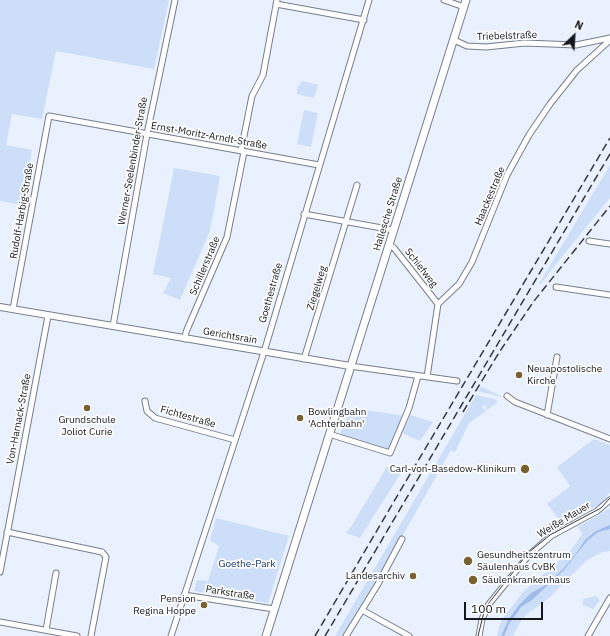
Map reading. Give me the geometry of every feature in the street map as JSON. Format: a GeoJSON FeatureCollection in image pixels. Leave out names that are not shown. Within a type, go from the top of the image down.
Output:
{"type":"FeatureCollection","features":[{"type":"Feature","properties":{"kind":"main road","name":"Hallesche Straße"},"geometry":{"type":"LineString","coordinates":[[266,636],[465,3]]}},
{"type":"Feature","properties":{"kind":"street","name":"Werner-Seelenbinder-Straße"},"geometry":{"type":"LineString","coordinates":[[113,326],[146,134],[174,0]]}},
{"type":"Feature","properties":{"kind":"street","name":"Goethestraße"},"geometry":{"type":"LineString","coordinates":[[171,636],[264,352],[369,0]]}},
{"type":"Feature","properties":{"kind":"street"},"geometry":{"type":"LineString","coordinates":[[444,0],[465,3]]}},
{"type":"Feature","properties":{"kind":"street"},"geometry":{"type":"LineString","coordinates":[[277,2],[364,20]]}},
{"type":"Feature","properties":{"kind":"street","name":"Schillerstraße"},"geometry":{"type":"LineString","coordinates":[[185,339],[186,332],[227,238],[252,96],[262,75],[277,2]]}},
{"type":"Feature","properties":{"kind":"street","name":"Triebelstraße"},"geometry":{"type":"LineString","coordinates":[[454,40],[467,46],[486,47],[525,43],[576,45],[610,39]]}},
{"type":"Feature","properties":{"kind":"street","name":"Haackestraße"},"geometry":{"type":"LineString","coordinates":[[438,304],[459,284],[472,262],[507,175],[529,135],[550,104],[577,70],[610,39]]}},
{"type":"Feature","properties":{"kind":"street","name":"Ernst-Moritz-Arndt-Straße"},"geometry":{"type":"LineString","coordinates":[[49,116],[319,165]]}},
{"type":"Feature","properties":{"kind":"street","name":"Rudolf-Harbig-Straße"},"geometry":{"type":"LineString","coordinates":[[14,309],[49,116]]}},
{"type":"Feature","properties":{"kind":"street"},"geometry":{"type":"LineString","coordinates":[[347,222],[357,185]]}},
{"type":"Feature","properties":{"kind":"street"},"geometry":{"type":"LineString","coordinates":[[304,214],[393,230]]}},
{"type":"Feature","properties":{"kind":"street","name":"Ziegelweg"},"geometry":{"type":"LineString","coordinates":[[304,359],[347,222]]}},
{"type":"Feature","properties":{"kind":"street"},"geometry":{"type":"LineString","coordinates":[[589,241],[610,244]]}},
{"type":"Feature","properties":{"kind":"street","name":"Schiefweg"},"geometry":{"type":"LineString","coordinates":[[389,245],[394,248],[438,304]]}},
{"type":"Feature","properties":{"kind":"street"},"geometry":{"type":"LineString","coordinates":[[556,288],[610,295]]}},
{"type":"Feature","properties":{"kind":"street"},"geometry":{"type":"LineString","coordinates":[[427,377],[438,304]]}},
{"type":"Feature","properties":{"kind":"street","name":"Gerichtsrain"},"geometry":{"type":"LineString","coordinates":[[0,307],[304,359],[457,381]]}},
{"type":"Feature","properties":{"kind":"street","name":"Von-Harnack-Straße"},"geometry":{"type":"LineString","coordinates":[[0,572],[48,316]]}},
{"type":"Feature","properties":{"kind":"street"},"geometry":{"type":"LineString","coordinates":[[547,414],[557,357]]}},
{"type":"Feature","properties":{"kind":"street"},"geometry":{"type":"LineString","coordinates":[[329,434],[390,453],[409,408],[418,376]]}},
{"type":"Feature","properties":{"kind":"street"},"geometry":{"type":"LineString","coordinates":[[507,396],[514,402],[610,439]]}},
{"type":"Feature","properties":{"kind":"street","name":"Fichtestraße"},"geometry":{"type":"LineString","coordinates":[[145,401],[147,411],[155,418],[235,440]]}},
{"type":"Feature","properties":{"kind":"street","name":"Weiße Mauer"},"geometry":{"type":"LineString","coordinates":[[479,636],[482,619],[489,604],[529,555],[551,536],[597,511],[610,500]]}},
{"type":"Feature","properties":{"kind":"street"},"geometry":{"type":"LineString","coordinates":[[7,532],[102,552],[106,557],[91,636]]}},
{"type":"Feature","properties":{"kind":"street"},"geometry":{"type":"LineString","coordinates":[[346,636],[402,539]]}},
{"type":"Feature","properties":{"kind":"street"},"geometry":{"type":"LineString","coordinates":[[46,630],[56,573]]}},
{"type":"Feature","properties":{"kind":"street","name":"Parkstraße"},"geometry":{"type":"LineString","coordinates":[[184,595],[274,609]]}},
{"type":"Feature","properties":{"kind":"street"},"geometry":{"type":"LineString","coordinates":[[588,636],[610,598]]}},
{"type":"Feature","properties":{"kind":"street"},"geometry":{"type":"LineString","coordinates":[[362,610],[402,634],[409,636]]}},
{"type":"Feature","properties":{"kind":"street"},"geometry":{"type":"LineString","coordinates":[[0,622],[77,636]]}},
{"type":"Feature","properties":{"kind":"green space"},"geometry":{"type":"Polygon","coordinates":[[[0,0],[169,0],[154,69],[56,51],[42,119],[12,114],[6,145],[32,150],[22,205],[0,201],[0,0]]]}},
{"type":"Feature","properties":{"kind":"green space"},"geometry":{"type":"Polygon","coordinates":[[[302,81],[318,85],[314,98],[297,94],[297,89],[302,81]]]}},
{"type":"Feature","properties":{"kind":"green space"},"geometry":{"type":"Polygon","coordinates":[[[304,110],[318,113],[311,147],[297,144],[304,110]]]}},
{"type":"Feature","properties":{"kind":"green space"},"geometry":{"type":"Polygon","coordinates":[[[610,165],[610,198],[540,285],[539,284],[610,165]]]}},
{"type":"Feature","properties":{"kind":"green space"},"geometry":{"type":"Polygon","coordinates":[[[174,168],[220,176],[210,231],[180,300],[163,293],[171,278],[153,274],[174,168]]]}},
{"type":"Feature","properties":{"kind":"green space"},"geometry":{"type":"Polygon","coordinates":[[[481,387],[501,396],[478,391],[481,387]]]}},
{"type":"Feature","properties":{"kind":"green space"},"geometry":{"type":"Polygon","coordinates":[[[476,395],[495,399],[498,402],[487,410],[485,404],[482,407],[486,411],[469,423],[455,452],[451,450],[364,604],[344,636],[335,636],[476,395]]]}},
{"type":"Feature","properties":{"kind":"green space"},"geometry":{"type":"Polygon","coordinates":[[[350,408],[406,416],[390,453],[339,437],[350,408]]]}},
{"type":"Feature","properties":{"kind":"green space"},"geometry":{"type":"Polygon","coordinates":[[[410,415],[433,422],[420,441],[402,433],[410,415]]]}},
{"type":"Feature","properties":{"kind":"green space"},"geometry":{"type":"Polygon","coordinates":[[[594,439],[610,445],[610,492],[601,504],[562,523],[547,504],[570,486],[557,467],[594,439]]]}},
{"type":"Feature","properties":{"kind":"green space"},"geometry":{"type":"Polygon","coordinates":[[[387,467],[401,473],[360,538],[346,533],[352,525],[387,467]]]}},
{"type":"Feature","properties":{"kind":"green space"},"geometry":{"type":"Polygon","coordinates":[[[610,508],[610,551],[603,552],[587,560],[549,598],[526,615],[519,624],[513,636],[497,636],[501,621],[523,592],[571,550],[582,534],[578,527],[610,508]]]}},
{"type":"Feature","properties":{"kind":"green space","name":"Goethe-Park"},"geometry":{"type":"Polygon","coordinates":[[[216,518],[289,536],[268,603],[194,591],[197,580],[208,581],[219,546],[210,540],[216,518]]]}},
{"type":"Feature","properties":{"kind":"green space"},"geometry":{"type":"Polygon","coordinates":[[[596,596],[600,600],[593,609],[583,605],[583,599],[596,596]]]}},
{"type":"Feature","properties":{"kind":"water"},"geometry":{"type":"Polygon","coordinates":[[[610,525],[610,529],[598,532],[587,541],[563,571],[532,600],[521,607],[509,624],[504,636],[501,636],[509,619],[519,605],[531,593],[544,586],[562,570],[585,540],[596,531],[610,525]]]}},
{"type":"Feature","properties":{"kind":"tram line"},"geometry":{"type":"LineString","coordinates":[[478,636],[485,608],[528,553],[550,535],[601,508],[610,498]]}},
{"type":"Feature","properties":{"kind":"railway"},"geometry":{"type":"LineString","coordinates":[[315,636],[610,138]]}},
{"type":"Feature","properties":{"kind":"railway"},"geometry":{"type":"LineString","coordinates":[[325,636],[610,154]]}},
{"type":"Feature","properties":{"kind":"railway"},"geometry":{"type":"LineString","coordinates":[[463,412],[500,351],[534,301],[610,206]]}},
{"type":"Feature","properties":{"kind":"place","name":"Neuapostolische Kirche"},"geometry":{"type":"Point","coordinates":[519,375]}},
{"type":"Feature","properties":{"kind":"place","name":"Grundschule Joliot Curie"},"geometry":{"type":"Point","coordinates":[87,408]}},
{"type":"Feature","properties":{"kind":"place","name":"Bowlingbahn 'Achterbahn'"},"geometry":{"type":"Point","coordinates":[300,418]}},
{"type":"Feature","properties":{"kind":"place","name":"Carl-von-Basedow-Klinikum"},"geometry":{"type":"Point","coordinates":[525,469]}},
{"type":"Feature","properties":{"kind":"place","name":"Gesundheitszentrum Säulenhaus CvBK"},"geometry":{"type":"Point","coordinates":[468,561]}},
{"type":"Feature","properties":{"kind":"place","name":"Landesarchiv"},"geometry":{"type":"Point","coordinates":[413,576]}},
{"type":"Feature","properties":{"kind":"place","name":"Säulenkrankenhaus"},"geometry":{"type":"Point","coordinates":[473,580]}},
{"type":"Feature","properties":{"kind":"place","name":"Pension Regina Hoppe"},"geometry":{"type":"Point","coordinates":[204,605]}}]}
